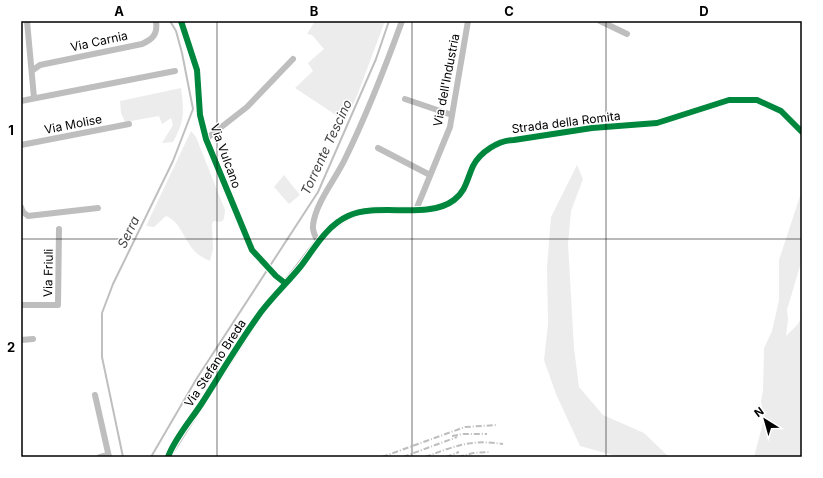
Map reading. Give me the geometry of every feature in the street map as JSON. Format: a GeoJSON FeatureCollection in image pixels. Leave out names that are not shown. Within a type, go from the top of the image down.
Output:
{"type":"FeatureCollection","features":[{"type":"Feature","properties":{"kind":"street"},"geometry":{"type":"LineString","coordinates":[[27,21],[33,70],[34,98]]}},
{"type":"Feature","properties":{"kind":"street","name":"Via Carnia"},"geometry":{"type":"LineString","coordinates":[[33,70],[40,65],[142,44],[152,39],[157,32],[156,21]]}},
{"type":"Feature","properties":{"kind":"street","name":"Via Vulcano"},"geometry":{"type":"LineString","coordinates":[[180,21],[197,70],[200,115],[206,139],[252,250],[265,265],[285,283]]}},
{"type":"Feature","properties":{"kind":"street"},"geometry":{"type":"LineString","coordinates":[[318,242],[313,233],[313,224],[318,208],[354,139],[382,76],[402,21]]}},
{"type":"Feature","properties":{"kind":"street","name":"Via dell'Industria"},"geometry":{"type":"LineString","coordinates":[[416,210],[450,127],[468,21]]}},
{"type":"Feature","properties":{"kind":"street"},"geometry":{"type":"LineString","coordinates":[[600,21],[627,34]]}},
{"type":"Feature","properties":{"kind":"street"},"geometry":{"type":"LineString","coordinates":[[206,139],[247,107],[292,59]]}},
{"type":"Feature","properties":{"kind":"street"},"geometry":{"type":"LineString","coordinates":[[21,101],[175,71]]}},
{"type":"Feature","properties":{"kind":"street"},"geometry":{"type":"LineString","coordinates":[[405,99],[452,116]]}},
{"type":"Feature","properties":{"kind":"street","name":"Strada della Romita"},"geometry":{"type":"LineString","coordinates":[[285,283],[300,267],[318,242],[336,223],[348,216],[367,211],[416,210],[442,206],[454,200],[465,189],[473,165],[486,151],[504,140],[514,140],[592,128],[657,123],[729,100],[757,100],[781,111],[802,132]]}},
{"type":"Feature","properties":{"kind":"street","name":"Via Molise"},"geometry":{"type":"LineString","coordinates":[[21,145],[129,124]]}},
{"type":"Feature","properties":{"kind":"street"},"geometry":{"type":"LineString","coordinates":[[378,148],[430,175]]}},
{"type":"Feature","properties":{"kind":"street"},"geometry":{"type":"LineString","coordinates":[[21,207],[23,212],[28,216],[98,208]]}},
{"type":"Feature","properties":{"kind":"street","name":"Via Friuli"},"geometry":{"type":"LineString","coordinates":[[21,305],[58,305],[59,229]]}},
{"type":"Feature","properties":{"kind":"street","name":"Via Stefano Breda"},"geometry":{"type":"LineString","coordinates":[[168,457],[261,312],[285,283]]}},
{"type":"Feature","properties":{"kind":"street"},"geometry":{"type":"LineString","coordinates":[[21,340],[33,339]]}},
{"type":"Feature","properties":{"kind":"street"},"geometry":{"type":"LineString","coordinates":[[95,396],[108,456],[100,457]]}},
{"type":"Feature","properties":{"kind":"shaded area"},"geometry":{"type":"Polygon","coordinates":[[[315,21],[385,21],[357,96],[345,121],[295,88],[313,71],[308,63],[324,49],[312,35],[307,34],[315,21]]]}},
{"type":"Feature","properties":{"kind":"shaded area"},"geometry":{"type":"Polygon","coordinates":[[[181,88],[183,116],[180,128],[173,142],[162,143],[173,125],[171,118],[162,124],[159,116],[125,122],[121,113],[120,101],[181,88]]]}},
{"type":"Feature","properties":{"kind":"shaded area"},"geometry":{"type":"Polygon","coordinates":[[[191,131],[196,137],[225,210],[224,219],[221,222],[214,221],[212,224],[213,249],[210,261],[201,257],[195,251],[178,225],[166,216],[154,227],[146,226],[191,131]]]}},
{"type":"Feature","properties":{"kind":"shaded area"},"geometry":{"type":"Polygon","coordinates":[[[577,165],[583,179],[571,211],[568,244],[574,348],[579,387],[603,415],[644,433],[669,457],[620,457],[580,446],[556,394],[544,360],[548,324],[547,267],[551,217],[577,165]]]}},
{"type":"Feature","properties":{"kind":"shaded area"},"geometry":{"type":"Polygon","coordinates":[[[284,175],[300,195],[289,204],[274,187],[284,175]]]}},
{"type":"Feature","properties":{"kind":"shaded area"},"geometry":{"type":"Polygon","coordinates":[[[802,190],[802,259],[787,310],[788,320],[786,336],[798,324],[802,316],[802,457],[754,457],[764,419],[761,401],[763,391],[764,348],[772,331],[779,300],[779,260],[802,190]]]}},
{"type":"Feature","properties":{"kind":"waterway","name":"Serra"},"geometry":{"type":"LineString","coordinates":[[123,457],[102,357],[102,313],[113,284],[173,161],[193,109],[182,53],[176,31],[170,21]]}},
{"type":"Feature","properties":{"kind":"waterway","name":"Torrente Tescino"},"geometry":{"type":"LineString","coordinates":[[151,457],[197,378],[318,192],[376,59],[389,21]]}},
{"type":"Feature","properties":{"kind":"railway"},"geometry":{"type":"LineString","coordinates":[[382,457],[465,427],[497,425]]}},
{"type":"Feature","properties":{"kind":"railway"},"geometry":{"type":"LineString","coordinates":[[452,436],[463,434],[487,434]]}},
{"type":"Feature","properties":{"kind":"railway"},"geometry":{"type":"LineString","coordinates":[[403,457],[457,437]]}},
{"type":"Feature","properties":{"kind":"railway"},"geometry":{"type":"LineString","coordinates":[[425,457],[463,444],[482,442],[503,444]]}},
{"type":"Feature","properties":{"kind":"railway"},"geometry":{"type":"LineString","coordinates":[[446,457],[459,452]]}},
{"type":"Feature","properties":{"kind":"railway"},"geometry":{"type":"LineString","coordinates":[[458,457],[473,453],[490,452]]}},
{"type":"Feature","properties":{"kind":"cycle path"},"geometry":{"type":"LineString","coordinates":[[181,21],[197,70],[200,115],[206,139],[252,250],[276,276],[285,283]]}},
{"type":"Feature","properties":{"kind":"cycle path"},"geometry":{"type":"LineString","coordinates":[[168,457],[179,436],[261,312],[301,266],[327,232],[340,220],[360,212],[374,210],[417,210],[443,206],[454,200],[461,193],[473,166],[480,156],[490,148],[502,142],[592,128],[657,123],[729,100],[757,100],[781,111],[802,132]]}}]}
